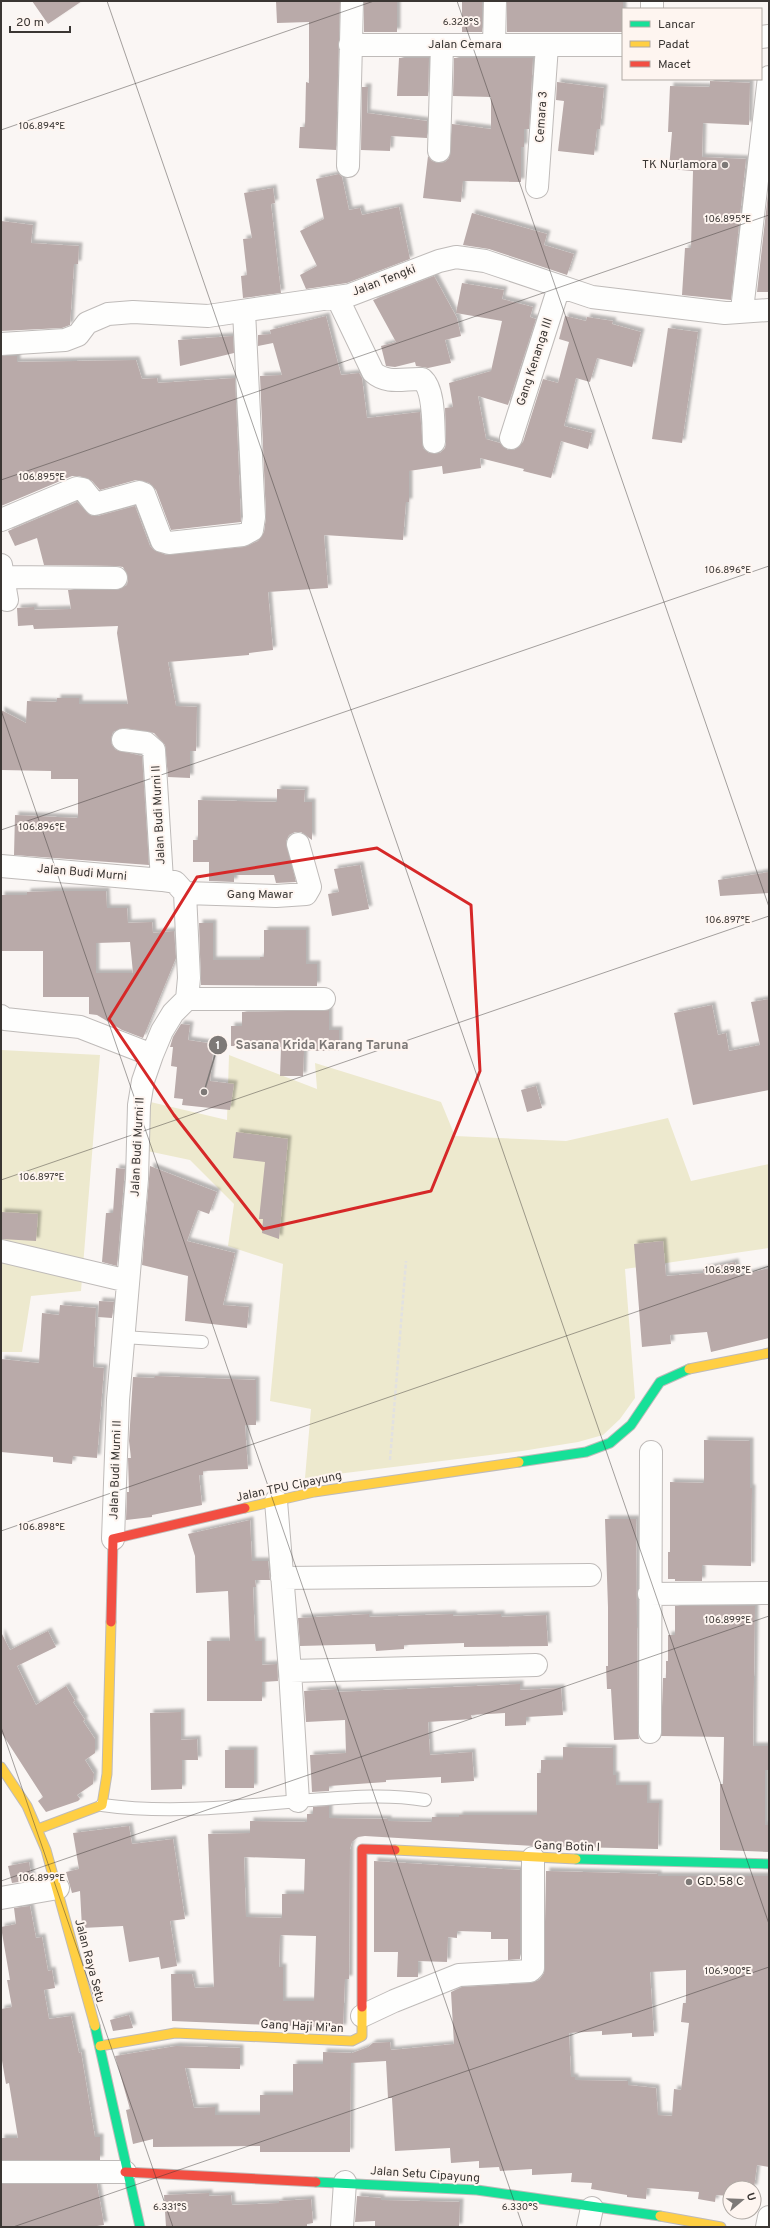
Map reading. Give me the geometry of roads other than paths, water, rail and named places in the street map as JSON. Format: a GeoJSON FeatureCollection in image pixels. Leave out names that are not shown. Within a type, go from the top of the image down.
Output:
{"type":"FeatureCollection","features":[{"type":"Feature","properties":{"kind":"street"},"geometry":{"type":"LineString","coordinates":[[348,166],[352,1]]}},
{"type":"Feature","properties":{"kind":"street"},"geometry":{"type":"LineString","coordinates":[[494,45],[495,1]]}},
{"type":"Feature","properties":{"kind":"street","name":"Jalan Cemara"},"geometry":{"type":"LineString","coordinates":[[350,45],[622,45]]}},
{"type":"Feature","properties":{"kind":"street"},"geometry":{"type":"LineString","coordinates":[[439,151],[442,45]]}},
{"type":"Feature","properties":{"kind":"street","name":"Cemara 3"},"geometry":{"type":"LineString","coordinates":[[537,187],[547,46]]}},
{"type":"Feature","properties":{"kind":"street"},"geometry":{"type":"LineString","coordinates":[[742,310],[769,77]]}},
{"type":"Feature","properties":{"kind":"street","name":"Jalan Tengki"},"geometry":{"type":"LineString","coordinates":[[1,344],[64,340],[78,334],[87,323],[108,314],[133,312],[208,316],[350,295],[439,261],[456,257],[485,261],[592,297],[725,313],[742,310],[769,310]]}},
{"type":"Feature","properties":{"kind":"street","name":"Gang Kenanga III"},"geometry":{"type":"LineString","coordinates":[[511,438],[559,287]]}},
{"type":"Feature","properties":{"kind":"street"},"geometry":{"type":"LineString","coordinates":[[337,297],[373,372],[380,378],[387,380],[422,379],[426,383],[430,391],[434,442]]}},
{"type":"Feature","properties":{"kind":"street"},"geometry":{"type":"LineString","coordinates":[[1,520],[77,488],[83,488],[95,504],[139,492],[144,494],[162,541],[169,543],[243,535],[252,530],[254,517],[244,311]]}},
{"type":"Feature","properties":{"kind":"street"},"geometry":{"type":"LineString","coordinates":[[7,600],[2,571],[116,578]]}},
{"type":"Feature","properties":{"kind":"street","name":"Jalan Budi Murni II"},"geometry":{"type":"LineString","coordinates":[[123,740],[146,743],[154,750],[156,759],[158,828],[162,880],[175,882],[185,893]]}},
{"type":"Feature","properties":{"kind":"street","name":"Gang Mawar"},"geometry":{"type":"LineString","coordinates":[[185,893],[276,896],[306,894],[310,887],[298,844]]}},
{"type":"Feature","properties":{"kind":"street","name":"Jalan Budi Murni"},"geometry":{"type":"LineString","coordinates":[[1,866],[162,880]]}},
{"type":"Feature","properties":{"kind":"street"},"geometry":{"type":"LineString","coordinates":[[185,893],[189,978],[187,998],[324,999]]}},
{"type":"Feature","properties":{"kind":"street","name":"Jalan Budi Murni II"},"geometry":{"type":"LineString","coordinates":[[113,1539],[118,1400],[137,1179],[139,1106],[143,1080],[162,1031],[173,1013],[187,998]]}},
{"type":"Feature","properties":{"kind":"street"},"geometry":{"type":"LineString","coordinates":[[1,1016],[5,1019],[80,1027],[152,1055]]}},
{"type":"Feature","properties":{"kind":"street"},"geometry":{"type":"LineString","coordinates":[[1,1251],[128,1281]]}},
{"type":"Feature","properties":{"kind":"street","name":"Jalan TPU Cipayung"},"geometry":{"type":"LineString","coordinates":[[113,1539],[314,1492],[586,1452],[610,1443],[631,1425],[660,1382],[685,1370],[769,1353]]}},
{"type":"Feature","properties":{"kind":"street"},"geometry":{"type":"LineString","coordinates":[[650,1732],[649,1594],[651,1452]]}},
{"type":"Feature","properties":{"kind":"street"},"geometry":{"type":"LineString","coordinates":[[276,1501],[290,1671],[298,1801]]}},
{"type":"Feature","properties":{"kind":"street"},"geometry":{"type":"LineString","coordinates":[[38,1829],[102,1805],[107,1774],[113,1539]]}},
{"type":"Feature","properties":{"kind":"street"},"geometry":{"type":"LineString","coordinates":[[282,1578],[590,1575]]}},
{"type":"Feature","properties":{"kind":"street"},"geometry":{"type":"LineString","coordinates":[[649,1594],[769,1593]]}},
{"type":"Feature","properties":{"kind":"street"},"geometry":{"type":"LineString","coordinates":[[290,1671],[536,1665]]}},
{"type":"Feature","properties":{"kind":"street","name":"Jalan Raya Setu"},"geometry":{"type":"LineString","coordinates":[[1,1767],[16,1784],[38,1829],[58,1888],[100,2046],[126,2172],[140,2227]]}},
{"type":"Feature","properties":{"kind":"street","name":"Gang Botin I"},"geometry":{"type":"LineString","coordinates":[[364,1848],[533,1858],[769,1864]]}},
{"type":"Feature","properties":{"kind":"street","name":"Gang Haji Mi'an"},"geometry":{"type":"LineString","coordinates":[[100,2046],[175,2033],[352,2041],[362,2036],[362,1849],[364,1848]]}},
{"type":"Feature","properties":{"kind":"street"},"geometry":{"type":"LineString","coordinates":[[362,2016],[453,1977],[530,1971],[534,1968],[533,1858]]}},
{"type":"Feature","properties":{"kind":"street"},"geometry":{"type":"LineString","coordinates":[[1,1898],[58,1888]]}},
{"type":"Feature","properties":{"kind":"street"},"geometry":{"type":"LineString","coordinates":[[1,2172],[126,2172]]}},
{"type":"Feature","properties":{"kind":"street","name":"Jalan Setu Cipayung"},"geometry":{"type":"LineString","coordinates":[[126,2172],[345,2182],[477,2190],[590,2218],[682,2223],[721,2227]]}},
{"type":"Feature","properties":{"kind":"street"},"geometry":{"type":"LineString","coordinates":[[342,2227],[345,2182]]}},
{"type":"Feature","properties":{"kind":"street"},"geometry":{"type":"LineString","coordinates":[[767,2227],[769,2216]]}},
{"type":"Feature","properties":{"kind":"lane"},"geometry":{"type":"LineString","coordinates":[[123,1337],[202,1342]]}},
{"type":"Feature","properties":{"kind":"lane"},"geometry":{"type":"LineString","coordinates":[[102,1805],[166,1811],[355,1796],[398,1796],[425,1800]]}},
{"type":"Feature","properties":{"kind":"place","name":"TK Nurlamora"},"geometry":{"type":"Point","coordinates":[725,165]}},
{"type":"Feature","properties":{"kind":"place","name":"Sasana Krida Karang Taruna"},"geometry":{"type":"Point","coordinates":[204,1092]}},
{"type":"Feature","properties":{"kind":"place","name":"GD. 58 C"},"geometry":{"type":"Point","coordinates":[689,1882]}}]}
